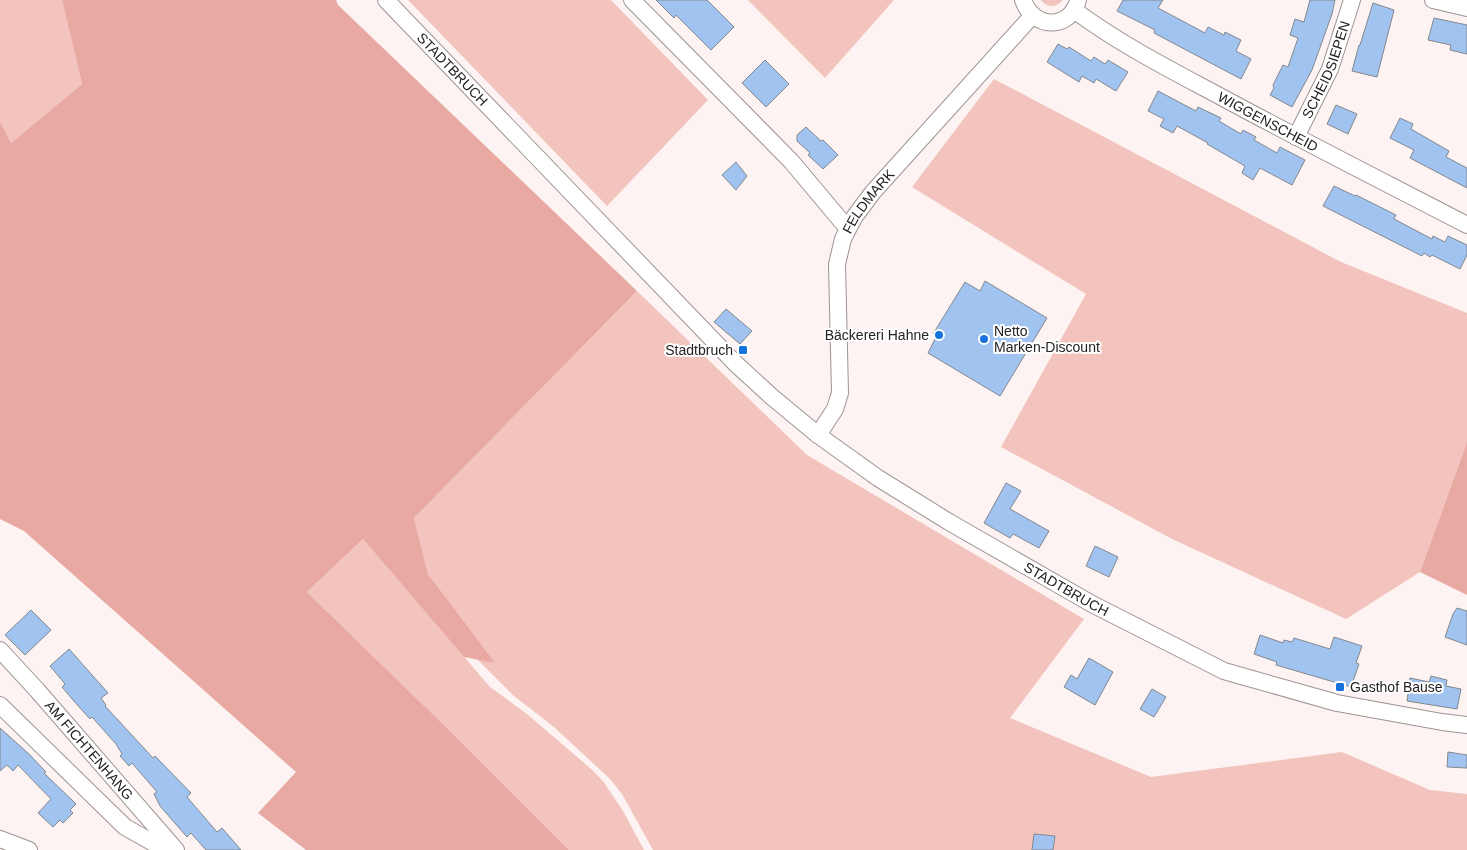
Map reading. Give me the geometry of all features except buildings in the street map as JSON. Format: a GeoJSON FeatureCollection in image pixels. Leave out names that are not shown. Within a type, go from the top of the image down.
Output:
{"type":"FeatureCollection","features":[{"type":"Feature","properties":{"kind":"street","name":"STADTBRUCH"},"geometry":{"type":"LineString","coordinates":[[386,0],[736,364],[818,435],[878,478],[949,522],[1092,604],[1224,671],[1337,703],[1467,725]]}},
{"type":"Feature","properties":{"kind":"street"},"geometry":{"type":"LineString","coordinates":[[632,0],[792,161],[848,229]]}},
{"type":"Feature","properties":{"kind":"street"},"geometry":{"type":"LineString","coordinates":[[1023,0],[1032,16],[1040,21],[1050,23],[1068,18],[1076,5]]}},
{"type":"Feature","properties":{"kind":"street","name":"SCHEIDSIEPEN"},"geometry":{"type":"LineString","coordinates":[[1296,137],[1330,69],[1352,0]]}},
{"type":"Feature","properties":{"kind":"street"},"geometry":{"type":"LineString","coordinates":[[1433,0],[1467,8]]}},
{"type":"Feature","properties":{"kind":"street","name":"WIGGENSCHEID"},"geometry":{"type":"LineString","coordinates":[[1076,5],[1111,36],[1296,137],[1467,225]]}},
{"type":"Feature","properties":{"kind":"street","name":"FELDMARK"},"geometry":{"type":"LineString","coordinates":[[818,435],[835,409],[840,393],[836,274],[839,252],[848,229],[873,192],[1032,16]]}},
{"type":"Feature","properties":{"kind":"street","name":"AM FICHTENHANG"},"geometry":{"type":"LineString","coordinates":[[0,650],[176,850]]}},
{"type":"Feature","properties":{"kind":"street","name":"AM FICHTENHANG"},"geometry":{"type":"LineString","coordinates":[[0,705],[125,827],[166,850]]}},
{"type":"Feature","properties":{"kind":"street"},"geometry":{"type":"LineString","coordinates":[[0,839],[29,850]]}},
{"type":"Feature","properties":{"kind":"shaded area"},"geometry":{"type":"Polygon","coordinates":[[[0,0],[62,0],[82,84],[10,144],[0,122],[0,0]]]}},
{"type":"Feature","properties":{"kind":"shaded area"},"geometry":{"type":"Polygon","coordinates":[[[62,0],[336,0],[338,5],[637,291],[414,518],[428,574],[495,663],[464,657],[363,539],[307,592],[569,850],[306,850],[258,813],[296,772],[24,531],[0,519],[0,122],[11,143],[82,84],[62,0]]]}},
{"type":"Feature","properties":{"kind":"shaded area"},"geometry":{"type":"Polygon","coordinates":[[[408,0],[611,0],[708,100],[607,206],[408,0]]]}},
{"type":"Feature","properties":{"kind":"shaded area"},"geometry":{"type":"Polygon","coordinates":[[[748,0],[894,0],[825,78],[748,0]]]}},
{"type":"Feature","properties":{"kind":"shaded area"},"geometry":{"type":"Polygon","coordinates":[[[1041,0],[1063,0],[1049,6],[1041,0]]]}},
{"type":"Feature","properties":{"kind":"shaded area"},"geometry":{"type":"Polygon","coordinates":[[[994,79],[1341,262],[1467,313],[1467,442],[1420,572],[1346,619],[1172,539],[1001,447],[1086,294],[912,187],[994,79]]]}},
{"type":"Feature","properties":{"kind":"shaded area"},"geometry":{"type":"Polygon","coordinates":[[[637,291],[807,455],[1084,619],[1010,718],[1151,777],[1342,752],[1430,790],[1467,794],[1467,850],[653,850],[622,794],[610,779],[554,727],[514,696],[476,658],[494,663],[428,574],[414,518],[637,291]]]}},
{"type":"Feature","properties":{"kind":"shaded area"},"geometry":{"type":"Polygon","coordinates":[[[1467,442],[1467,595],[1420,572],[1467,442]]]}},
{"type":"Feature","properties":{"kind":"shaded area"},"geometry":{"type":"Polygon","coordinates":[[[363,539],[490,687],[527,714],[603,781],[623,811],[644,850],[569,850],[307,592],[363,539]]]}},
{"type":"Feature","properties":{"kind":"place","name":"Bäckereri Hahne"},"geometry":{"type":"Point","coordinates":[939,335]}},
{"type":"Feature","properties":{"kind":"place","name":"Netto Marken-Discount"},"geometry":{"type":"Point","coordinates":[984,339]}},
{"type":"Feature","properties":{"kind":"place","name":"Stadtbruch"},"geometry":{"type":"Point","coordinates":[743,350]}},
{"type":"Feature","properties":{"kind":"place","name":"Gasthof Bause"},"geometry":{"type":"Point","coordinates":[1340,687]}}]}
